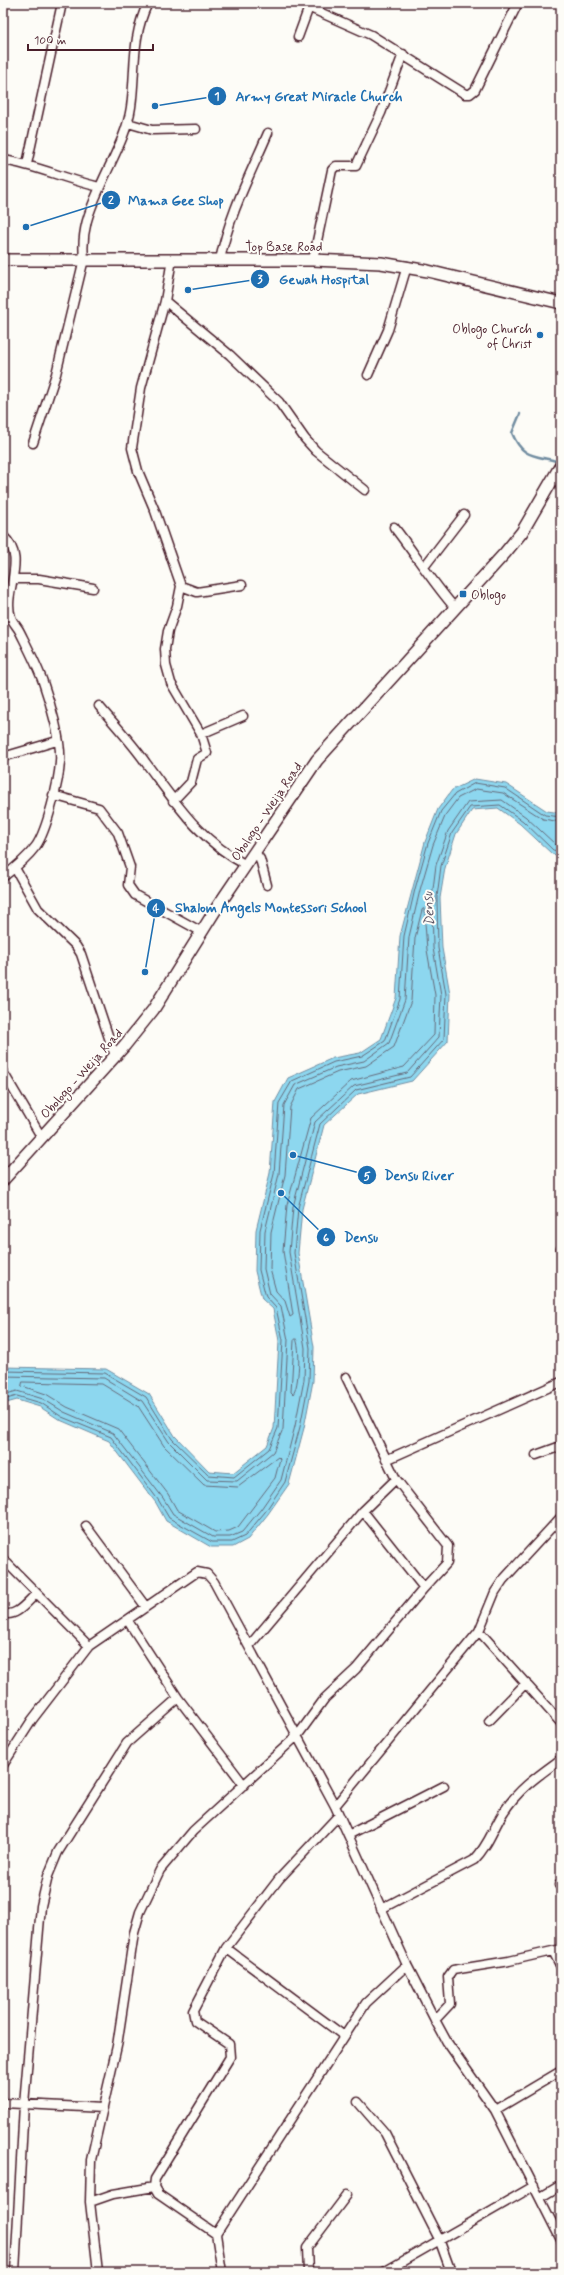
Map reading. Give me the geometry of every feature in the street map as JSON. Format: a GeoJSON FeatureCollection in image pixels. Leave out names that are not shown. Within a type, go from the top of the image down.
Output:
{"type":"FeatureCollection","features":[{"type":"Feature","properties":{"kind":"street"},"geometry":{"type":"LineString","coordinates":[[27,164],[62,3]]}},
{"type":"Feature","properties":{"kind":"street"},"geometry":{"type":"LineString","coordinates":[[33,443],[56,374],[84,259],[82,240],[88,214],[128,123],[131,108],[136,36],[140,18],[148,3]]}},
{"type":"Feature","properties":{"kind":"street"},"geometry":{"type":"LineString","coordinates":[[299,3],[372,35],[465,94],[470,94],[475,90],[518,3]]}},
{"type":"Feature","properties":{"kind":"street"},"geometry":{"type":"LineString","coordinates":[[298,37],[309,7]]}},
{"type":"Feature","properties":{"kind":"street"},"geometry":{"type":"LineString","coordinates":[[313,260],[332,170],[336,166],[356,166],[381,113],[403,54]]}},
{"type":"Feature","properties":{"kind":"street"},"geometry":{"type":"LineString","coordinates":[[128,123],[152,130],[196,129]]}},
{"type":"Feature","properties":{"kind":"street"},"geometry":{"type":"LineString","coordinates":[[220,260],[225,235],[268,133]]}},
{"type":"Feature","properties":{"kind":"street"},"geometry":{"type":"LineString","coordinates":[[3,160],[27,164],[51,174],[100,187]]}},
{"type":"Feature","properties":{"kind":"street"},"geometry":{"type":"LineString","coordinates":[[172,259],[166,301],[141,388],[132,448],[138,471],[155,511],[182,586],[168,631],[165,649],[166,665],[171,683],[201,734],[207,753],[197,759],[191,782],[173,801]]}},
{"type":"Feature","properties":{"kind":"street","name":"Top Base Road"},"geometry":{"type":"LineString","coordinates":[[3,260],[313,260],[407,266],[561,303]]}},
{"type":"Feature","properties":{"kind":"street"},"geometry":{"type":"LineString","coordinates":[[368,375],[388,330],[407,266]]}},
{"type":"Feature","properties":{"kind":"street"},"geometry":{"type":"LineString","coordinates":[[166,301],[230,355],[279,402],[305,440],[316,451],[365,490]]}},
{"type":"Feature","properties":{"kind":"street","name":"Obologo - Weija Road"},"geometry":{"type":"LineString","coordinates":[[5,1175],[42,1138],[115,1056],[153,1010],[202,932],[317,760],[522,532],[558,476],[561,464]]}},
{"type":"Feature","properties":{"kind":"street"},"geometry":{"type":"LineString","coordinates":[[424,567],[464,515]]}},
{"type":"Feature","properties":{"kind":"street"},"geometry":{"type":"LineString","coordinates":[[394,528],[424,567],[434,584],[455,608]]}},
{"type":"Feature","properties":{"kind":"street"},"geometry":{"type":"LineString","coordinates":[[3,536],[9,541],[13,550],[14,579],[7,619],[20,632],[43,681],[57,741],[60,761],[53,795],[37,845],[15,868],[3,877]]}},
{"type":"Feature","properties":{"kind":"street"},"geometry":{"type":"LineString","coordinates":[[14,579],[39,579],[93,588]]}},
{"type":"Feature","properties":{"kind":"street"},"geometry":{"type":"LineString","coordinates":[[182,586],[197,592],[242,585]]}},
{"type":"Feature","properties":{"kind":"street"},"geometry":{"type":"LineString","coordinates":[[99,706],[146,762],[173,801],[214,846],[246,865]]}},
{"type":"Feature","properties":{"kind":"street"},"geometry":{"type":"LineString","coordinates":[[201,734],[243,716]]}},
{"type":"Feature","properties":{"kind":"street"},"geometry":{"type":"LineString","coordinates":[[3,757],[57,741]]}},
{"type":"Feature","properties":{"kind":"street"},"geometry":{"type":"LineString","coordinates":[[53,795],[99,808],[118,833],[130,867],[128,885],[135,895],[202,932]]}},
{"type":"Feature","properties":{"kind":"street"},"geometry":{"type":"LineString","coordinates":[[255,852],[260,859],[267,885]]}},
{"type":"Feature","properties":{"kind":"street"},"geometry":{"type":"LineString","coordinates":[[15,868],[38,909],[76,946],[115,1056]]}},
{"type":"Feature","properties":{"kind":"street"},"geometry":{"type":"LineString","coordinates":[[3,1072],[42,1138]]}},
{"type":"Feature","properties":{"kind":"street"},"geometry":{"type":"LineString","coordinates":[[98,2272],[90,2202],[92,2160],[117,2046],[134,1933],[140,1912],[160,1870],[193,1831],[298,1735],[325,1698],[356,1669],[447,1563],[448,1546],[396,1479],[346,1376]]}},
{"type":"Feature","properties":{"kind":"street"},"geometry":{"type":"LineString","coordinates":[[386,1460],[561,1382]]}},
{"type":"Feature","properties":{"kind":"street"},"geometry":{"type":"LineString","coordinates":[[536,1455],[561,1446]]}},
{"type":"Feature","properties":{"kind":"street"},"geometry":{"type":"LineString","coordinates":[[249,1646],[363,1511],[396,1479]]}},
{"type":"Feature","properties":{"kind":"street"},"geometry":{"type":"LineString","coordinates":[[363,1511],[424,1588]]}},
{"type":"Feature","properties":{"kind":"street"},"geometry":{"type":"LineString","coordinates":[[335,1806],[479,1630],[495,1592],[503,1580],[561,1517]]}},
{"type":"Feature","properties":{"kind":"street"},"geometry":{"type":"LineString","coordinates":[[86,1526],[146,1607]]}},
{"type":"Feature","properties":{"kind":"street"},"geometry":{"type":"LineString","coordinates":[[3,1559],[89,1646]]}},
{"type":"Feature","properties":{"kind":"street"},"geometry":{"type":"LineString","coordinates":[[3,1765],[32,1720],[89,1646],[128,1621],[197,1572],[207,1574],[214,1582],[335,1806],[407,1965],[435,2020],[447,2042],[496,2110],[534,2186],[541,2196],[561,2240]]}},
{"type":"Feature","properties":{"kind":"street"},"geometry":{"type":"LineString","coordinates":[[3,1613],[8,1615],[14,1613],[36,1594]]}},
{"type":"Feature","properties":{"kind":"street"},"geometry":{"type":"LineString","coordinates":[[128,1621],[178,1698],[244,1785]]}},
{"type":"Feature","properties":{"kind":"street"},"geometry":{"type":"LineString","coordinates":[[479,1630],[561,1723]]}},
{"type":"Feature","properties":{"kind":"street"},"geometry":{"type":"LineString","coordinates":[[489,1721],[526,1683]]}},
{"type":"Feature","properties":{"kind":"street"},"geometry":{"type":"LineString","coordinates":[[15,2272],[24,2104],[41,1906],[48,1876],[58,1852],[127,1743],[178,1698]]}},
{"type":"Feature","properties":{"kind":"street"},"geometry":{"type":"LineString","coordinates":[[381,1909],[474,1860],[484,1850],[503,1813],[527,1783],[561,1759]]}},
{"type":"Feature","properties":{"kind":"street"},"geometry":{"type":"LineString","coordinates":[[348,1835],[444,1786]]}},
{"type":"Feature","properties":{"kind":"street"},"geometry":{"type":"LineString","coordinates":[[216,2234],[158,2194],[154,2187],[155,2179],[230,2057],[230,2044],[194,2021],[193,2011],[226,1948],[279,1879],[339,1815]]}},
{"type":"Feature","properties":{"kind":"street"},"geometry":{"type":"LineString","coordinates":[[226,1948],[344,2036]]}},
{"type":"Feature","properties":{"kind":"street"},"geometry":{"type":"LineString","coordinates":[[435,2020],[450,2004],[448,1977],[453,1970],[557,1950],[561,1967]]}},
{"type":"Feature","properties":{"kind":"street"},"geometry":{"type":"LineString","coordinates":[[222,2272],[216,2234],[366,2003],[407,1965]]}},
{"type":"Feature","properties":{"kind":"street"},"geometry":{"type":"LineString","coordinates":[[496,2110],[561,2072]]}},
{"type":"Feature","properties":{"kind":"street"},"geometry":{"type":"LineString","coordinates":[[358,2102],[385,2133],[439,2239],[452,2272]]}},
{"type":"Feature","properties":{"kind":"street"},"geometry":{"type":"LineString","coordinates":[[3,2103],[103,2108]]}},
{"type":"Feature","properties":{"kind":"street"},"geometry":{"type":"LineString","coordinates":[[541,2196],[561,2185]]}},
{"type":"Feature","properties":{"kind":"street"},"geometry":{"type":"LineString","coordinates":[[384,2272],[439,2239],[534,2186]]}},
{"type":"Feature","properties":{"kind":"street"},"geometry":{"type":"LineString","coordinates":[[90,2202],[113,2194],[154,2187]]}},
{"type":"Feature","properties":{"kind":"street"},"geometry":{"type":"LineString","coordinates":[[308,2272],[307,2248],[347,2195]]}},
{"type":"Feature","properties":{"kind":"water"},"geometry":{"type":"Polygon","coordinates":[[[475,779],[506,784],[547,811],[561,813],[561,856],[552,854],[520,824],[498,808],[472,810],[456,834],[445,868],[440,898],[442,948],[450,994],[448,1041],[412,1081],[358,1094],[324,1125],[302,1209],[298,1253],[314,1347],[313,1381],[304,1428],[289,1484],[268,1514],[248,1539],[233,1547],[211,1547],[166,1521],[156,1503],[109,1441],[60,1420],[40,1407],[17,1400],[3,1404],[3,1367],[106,1369],[149,1394],[175,1436],[209,1471],[233,1473],[267,1446],[274,1428],[279,1341],[273,1309],[262,1299],[255,1271],[256,1230],[270,1173],[275,1102],[288,1078],[333,1058],[360,1053],[381,1039],[396,998],[400,936],[425,842],[438,809],[452,790],[475,779]]]}},
{"type":"Feature","properties":{"kind":"waterway"},"geometry":{"type":"LineString","coordinates":[[520,414],[512,433],[520,447],[524,451],[534,456],[556,461]]}},
{"type":"Feature","properties":{"kind":"place","name":"Army Great Miracle Church"},"geometry":{"type":"Point","coordinates":[155,106]}},
{"type":"Feature","properties":{"kind":"place","name":"Mama Gee Shop"},"geometry":{"type":"Point","coordinates":[26,227]}},
{"type":"Feature","properties":{"kind":"place","name":"Gewah Hospital"},"geometry":{"type":"Point","coordinates":[188,290]}},
{"type":"Feature","properties":{"kind":"place","name":"Oblogo Church of Christ"},"geometry":{"type":"Point","coordinates":[540,335]}},
{"type":"Feature","properties":{"kind":"place","name":"Oblogo"},"geometry":{"type":"Point","coordinates":[463,594]}},
{"type":"Feature","properties":{"kind":"place","name":"Shalom Angels Montessori School"},"geometry":{"type":"Point","coordinates":[145,972]}},
{"type":"Feature","properties":{"kind":"place","name":"Densu River"},"geometry":{"type":"Point","coordinates":[293,1155]}},
{"type":"Feature","properties":{"kind":"place","name":"Densu"},"geometry":{"type":"Point","coordinates":[281,1193]}}]}
